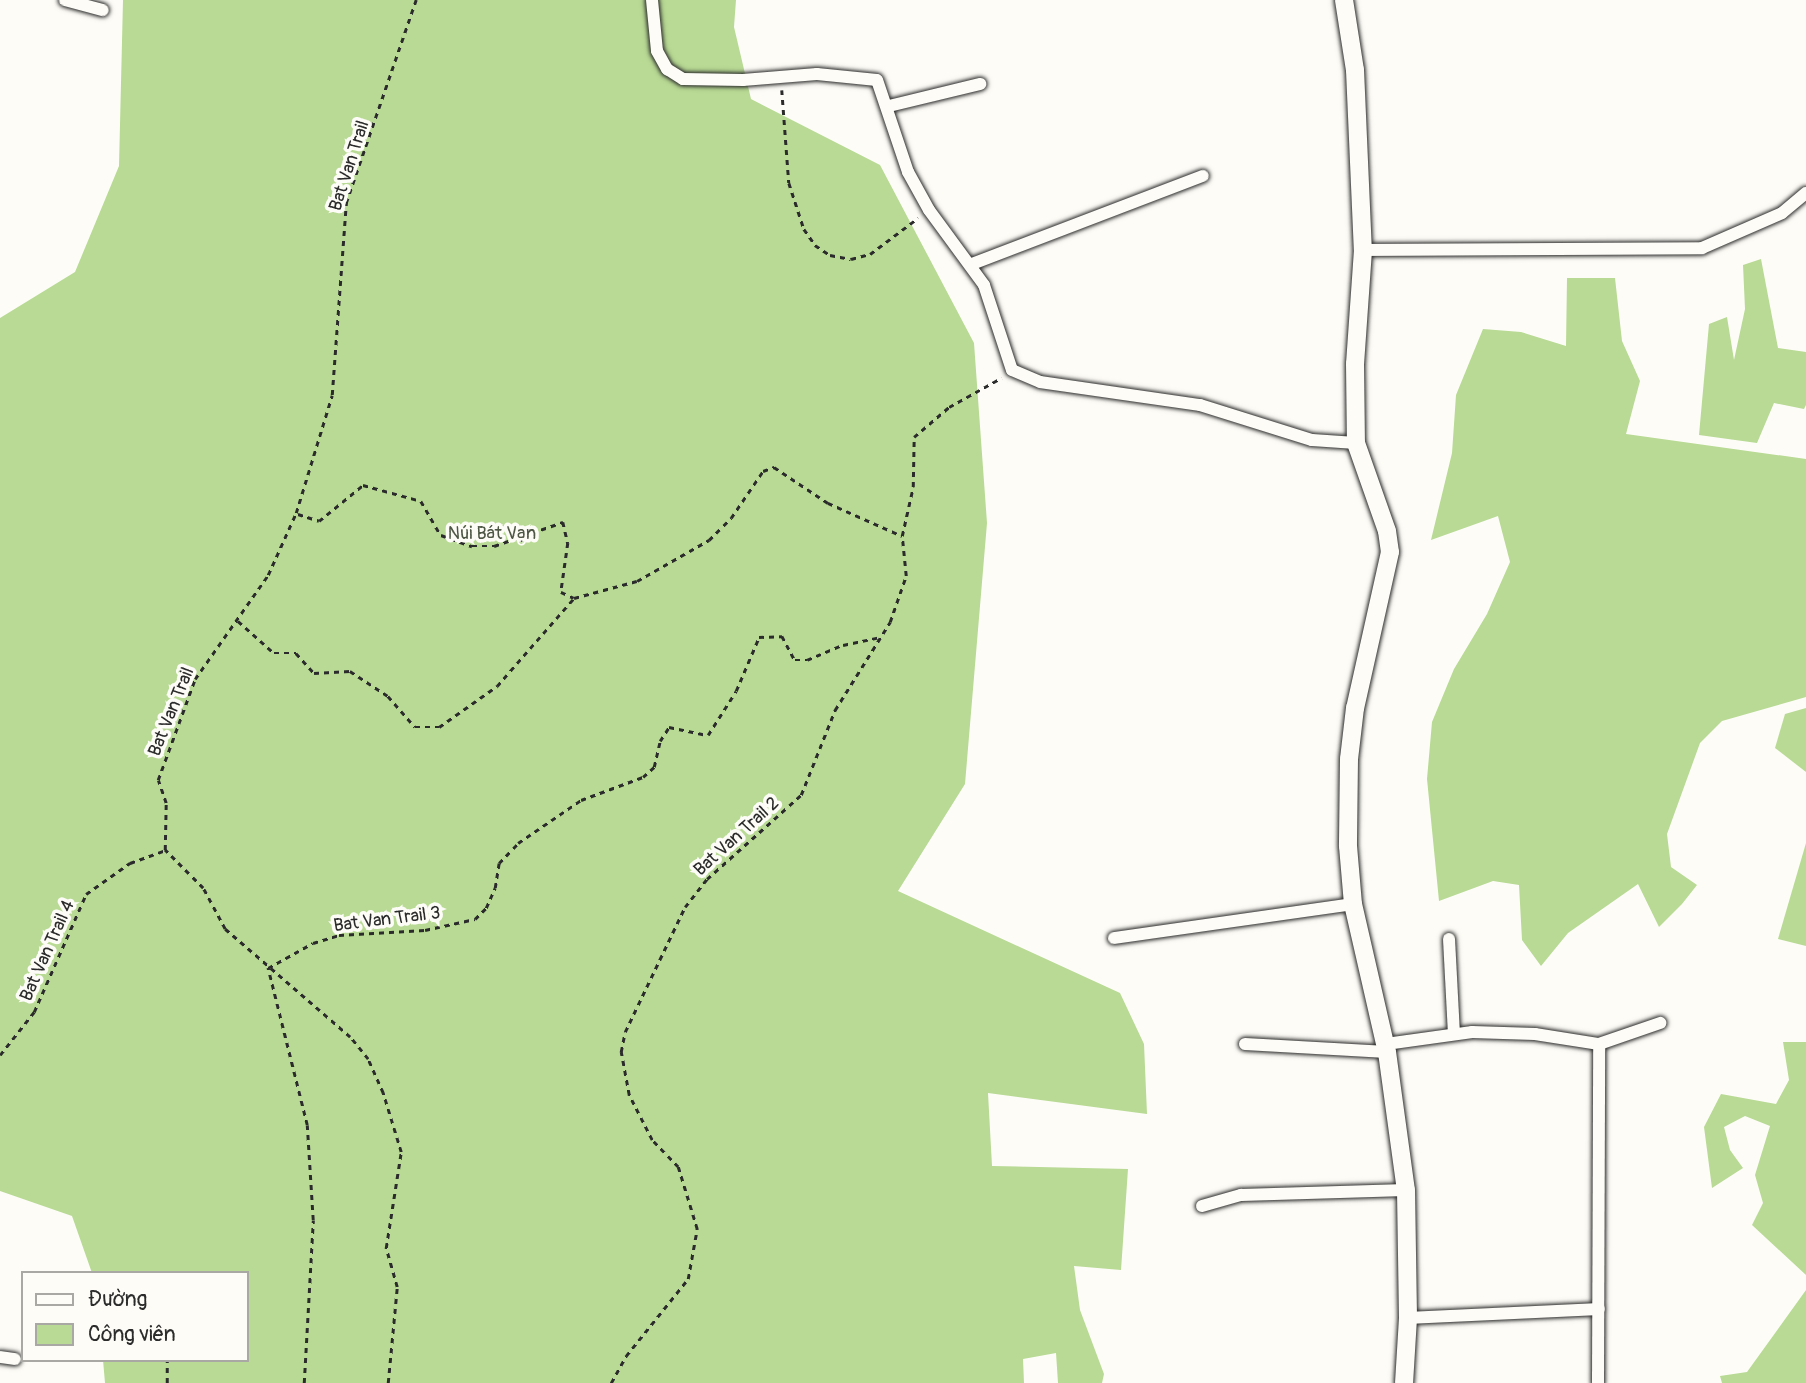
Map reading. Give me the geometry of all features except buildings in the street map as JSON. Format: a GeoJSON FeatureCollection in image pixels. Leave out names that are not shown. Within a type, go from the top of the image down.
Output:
{"type":"FeatureCollection","features":[{"type":"Feature","properties":{"kind":"main road"},"geometry":{"type":"LineString","coordinates":[[1344,0],[1355,70],[1363,250],[1355,365],[1356,443],[1387,531],[1390,552],[1389,573],[1355,708],[1349,760],[1348,846],[1353,904],[1387,1048],[1406,1190],[1408,1318],[1404,1383]]}},
{"type":"Feature","properties":{"kind":"street"},"geometry":{"type":"LineString","coordinates":[[65,0],[103,10]]}},
{"type":"Feature","properties":{"kind":"street"},"geometry":{"type":"LineString","coordinates":[[652,0],[657,51],[667,69],[683,79],[855,75],[877,80],[888,106],[908,172],[929,210],[972,264],[984,285],[1012,370],[1040,383],[1200,405],[1312,440],[1356,443]]}},
{"type":"Feature","properties":{"kind":"street"},"geometry":{"type":"LineString","coordinates":[[888,106],[980,84]]}},
{"type":"Feature","properties":{"kind":"street"},"geometry":{"type":"LineString","coordinates":[[972,264],[1203,176]]}},
{"type":"Feature","properties":{"kind":"street"},"geometry":{"type":"LineString","coordinates":[[1363,250],[1702,248],[1782,213],[1806,193]]}},
{"type":"Feature","properties":{"kind":"street"},"geometry":{"type":"LineString","coordinates":[[1114,938],[1353,904]]}},
{"type":"Feature","properties":{"kind":"street"},"geometry":{"type":"LineString","coordinates":[[1450,939],[1454,1034]]}},
{"type":"Feature","properties":{"kind":"street"},"geometry":{"type":"LineString","coordinates":[[1245,1044],[1387,1048],[1454,1034],[1535,1034],[1598,1044],[1660,1023]]}},
{"type":"Feature","properties":{"kind":"street"},"geometry":{"type":"LineString","coordinates":[[1598,1044],[1598,1383]]}},
{"type":"Feature","properties":{"kind":"street"},"geometry":{"type":"LineString","coordinates":[[1202,1206],[1241,1195],[1406,1190]]}},
{"type":"Feature","properties":{"kind":"street"},"geometry":{"type":"LineString","coordinates":[[1408,1318],[1599,1309]]}},
{"type":"Feature","properties":{"kind":"street"},"geometry":{"type":"LineString","coordinates":[[0,1357],[15,1359]]}},
{"type":"Feature","properties":{"kind":"path","name":"Bat Van Trail"},"geometry":{"type":"LineString","coordinates":[[165,850],[166,803],[158,780],[168,747],[195,679],[268,575],[296,513],[332,395],[346,203],[416,0]]}},
{"type":"Feature","properties":{"kind":"path"},"geometry":{"type":"LineString","coordinates":[[781,76],[789,183],[804,229],[815,244],[830,255],[851,259],[870,254],[929,210]]}},
{"type":"Feature","properties":{"kind":"path","name":"Bat Van Trail 2"},"geometry":{"type":"LineString","coordinates":[[611,1383],[626,1356],[688,1279],[697,1229],[678,1167],[652,1140],[629,1094],[621,1052],[625,1032],[685,906],[707,879],[801,794],[839,704],[881,637],[903,591],[902,536],[913,487],[914,438],[919,429],[1012,370]]}},
{"type":"Feature","properties":{"kind":"path"},"geometry":{"type":"LineString","coordinates":[[238,621],[274,653],[296,653],[314,673],[350,671],[388,696],[415,727],[439,727],[498,686],[574,598],[637,581],[709,540],[731,518],[764,471],[774,467],[828,503],[902,536]]}},
{"type":"Feature","properties":{"kind":"path"},"geometry":{"type":"LineString","coordinates":[[296,513],[319,521],[363,485],[421,501],[441,535],[472,546],[494,546],[563,522],[568,543],[561,592],[574,598]]}},
{"type":"Feature","properties":{"kind":"path","name":"Bat Van Trail 3"},"geometry":{"type":"LineString","coordinates":[[268,968],[313,943],[339,935],[425,929],[475,919],[486,908],[495,888],[499,863],[518,843],[581,800],[643,777],[654,767],[660,741],[669,727],[709,735],[736,691],[759,637],[782,636],[795,660],[807,660],[833,648],[881,637]]}},
{"type":"Feature","properties":{"kind":"path"},"geometry":{"type":"LineString","coordinates":[[165,850],[203,888],[225,929],[350,1037],[368,1059],[401,1152],[386,1248],[397,1287],[388,1383]]}},
{"type":"Feature","properties":{"kind":"path","name":"Bat Van Trail 4"},"geometry":{"type":"LineString","coordinates":[[0,1055],[34,1012],[86,894],[130,863],[165,850]]}},
{"type":"Feature","properties":{"kind":"path"},"geometry":{"type":"LineString","coordinates":[[268,968],[307,1125],[313,1220],[304,1383]]}},
{"type":"Feature","properties":{"kind":"path"},"geometry":{"type":"LineString","coordinates":[[167,1362],[167,1383]]}},
{"type":"Feature","properties":{"kind":"green space","name":"Núi Bát Vạn"},"geometry":{"type":"Polygon","coordinates":[[[123,0],[736,0],[734,27],[751,99],[880,165],[974,343],[987,523],[965,784],[898,891],[1120,993],[1144,1044],[1147,1114],[988,1093],[992,1166],[1128,1169],[1121,1270],[1074,1266],[1080,1310],[1104,1374],[1102,1383],[1058,1383],[1056,1353],[1023,1359],[1024,1383],[105,1383],[103,1362],[248,1362],[248,1271],[91,1271],[72,1216],[0,1191],[0,318],[75,272],[119,166],[123,0]]]}},
{"type":"Feature","properties":{"kind":"green space"},"geometry":{"type":"Polygon","coordinates":[[[1761,259],[1778,348],[1806,352],[1806,405],[1804,409],[1774,403],[1757,443],[1699,435],[1709,324],[1727,317],[1734,360],[1745,309],[1743,265],[1761,259]]]}},
{"type":"Feature","properties":{"kind":"green space"},"geometry":{"type":"Polygon","coordinates":[[[1567,278],[1615,278],[1622,341],[1640,381],[1626,434],[1806,459],[1806,697],[1722,721],[1700,743],[1667,834],[1671,867],[1697,885],[1682,904],[1659,927],[1638,884],[1568,933],[1541,966],[1522,940],[1519,885],[1493,881],[1439,901],[1427,779],[1432,722],[1454,669],[1487,614],[1510,562],[1498,516],[1431,540],[1452,453],[1456,395],[1483,329],[1521,332],[1566,346],[1567,278]]]}},
{"type":"Feature","properties":{"kind":"green space"},"geometry":{"type":"Polygon","coordinates":[[[1806,708],[1806,772],[1775,748],[1785,714],[1806,708]]]}},
{"type":"Feature","properties":{"kind":"green space"},"geometry":{"type":"Polygon","coordinates":[[[1806,843],[1806,946],[1778,939],[1806,843]]]}},
{"type":"Feature","properties":{"kind":"green space"},"geometry":{"type":"Polygon","coordinates":[[[1783,1042],[1806,1042],[1806,1275],[1752,1225],[1763,1203],[1755,1175],[1770,1126],[1745,1116],[1724,1127],[1730,1150],[1743,1168],[1712,1188],[1704,1127],[1721,1094],[1776,1104],[1789,1080],[1783,1042]]]}},
{"type":"Feature","properties":{"kind":"green space"},"geometry":{"type":"Polygon","coordinates":[[[1806,1290],[1806,1383],[1722,1383],[1720,1376],[1747,1372],[1806,1290]]]}}]}
